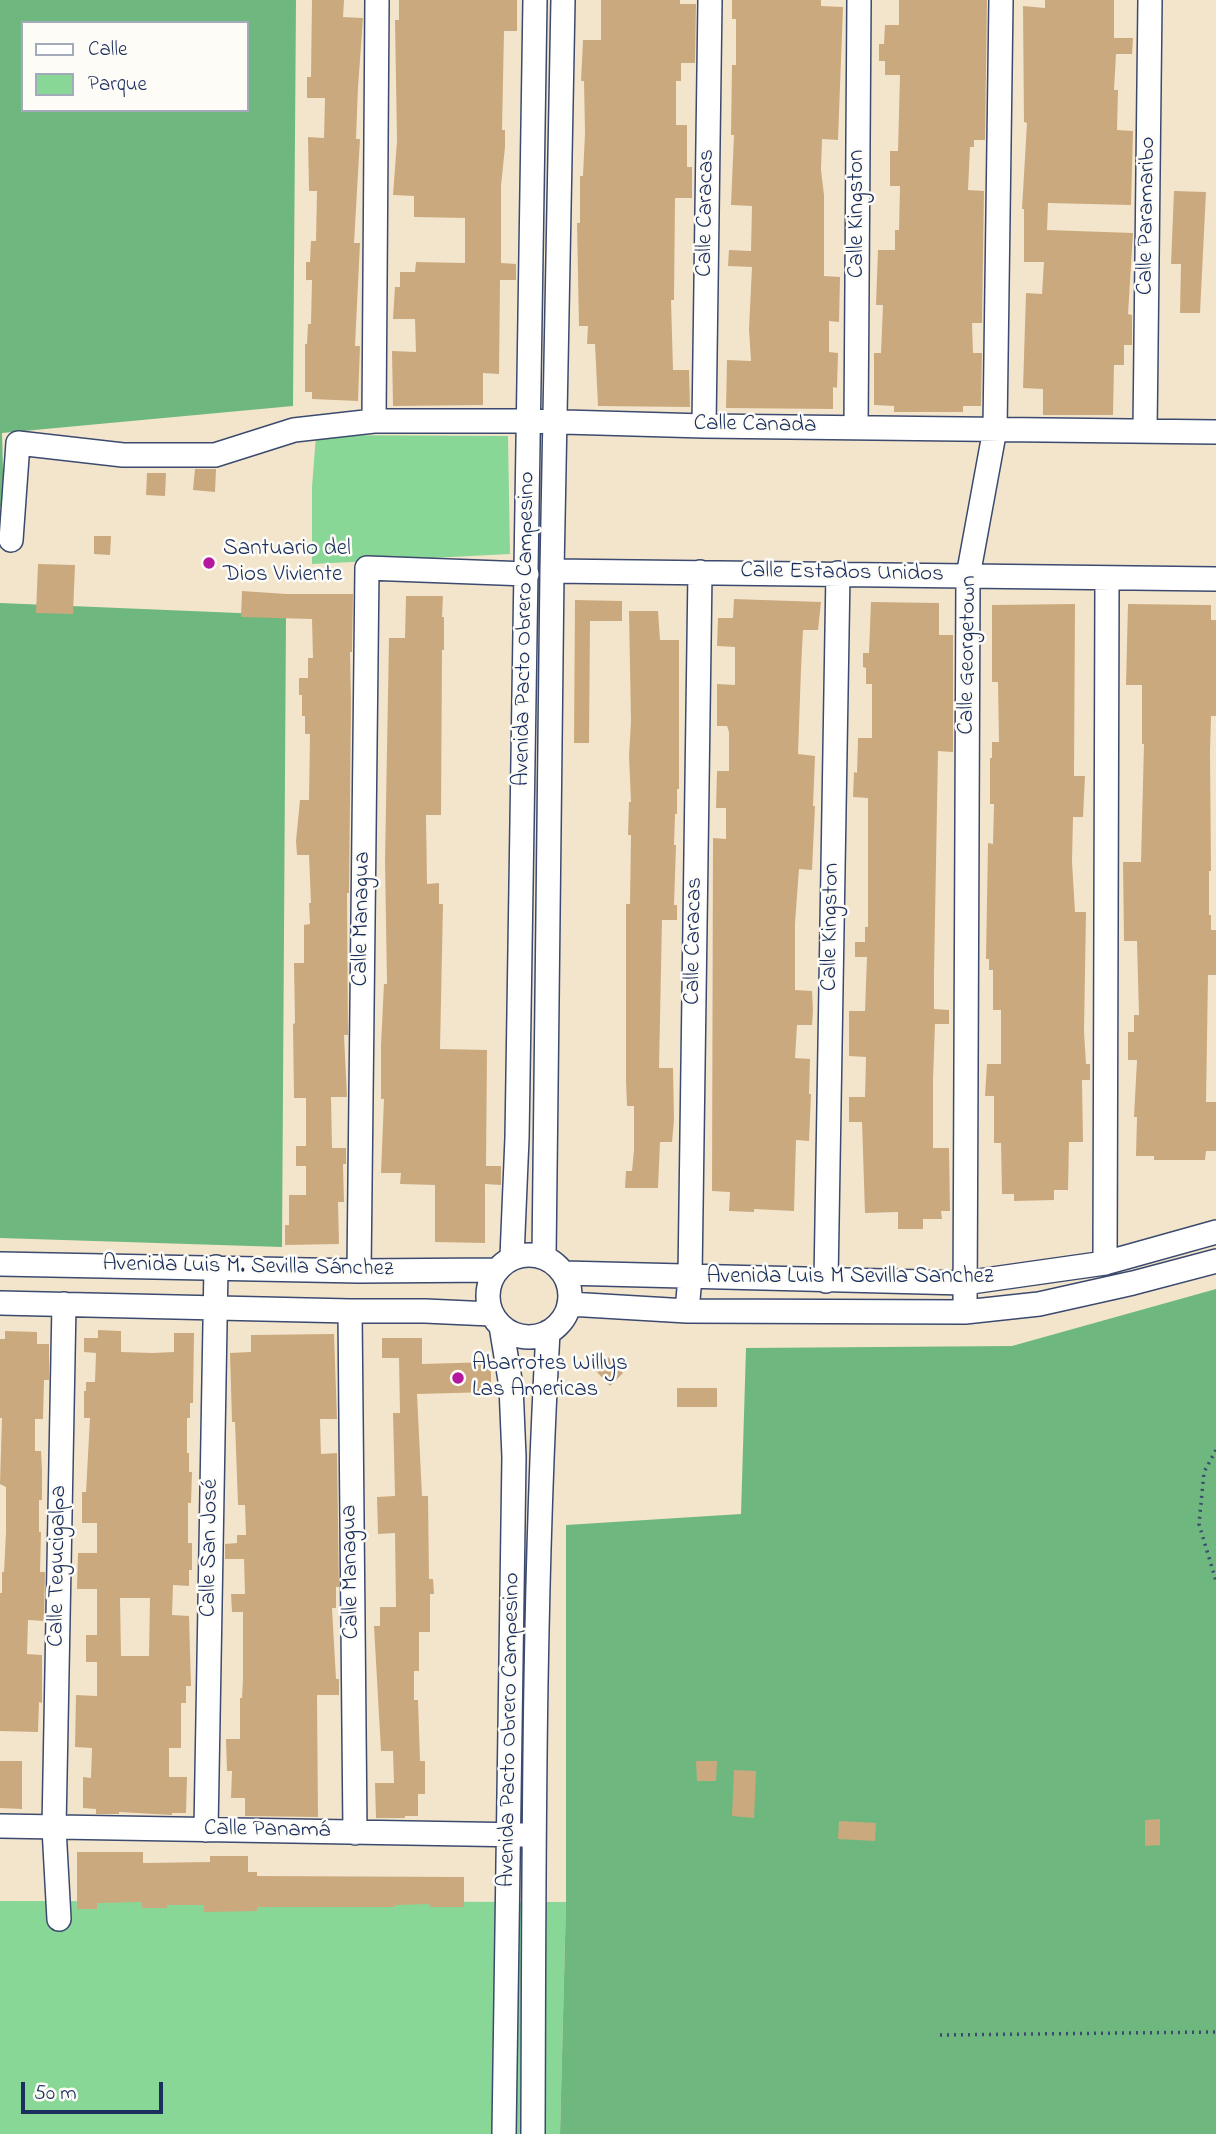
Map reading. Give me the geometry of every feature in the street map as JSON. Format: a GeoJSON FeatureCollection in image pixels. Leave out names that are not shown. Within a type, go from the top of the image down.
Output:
{"type":"FeatureCollection","features":[{"type":"Feature","properties":{"kind":"street"},"geometry":{"type":"LineString","coordinates":[[374,421],[377,0]]}},
{"type":"Feature","properties":{"kind":"street","name":"Avenida Pacto Obrero Campesino"},"geometry":{"type":"LineString","coordinates":[[504,1264],[517,1138],[535,0]]}},
{"type":"Feature","properties":{"kind":"street","name":"Avenida Pacto Obrero Campesino"},"geometry":{"type":"LineString","coordinates":[[544,1257],[552,571],[563,0]]}},
{"type":"Feature","properties":{"kind":"street","name":"Calle Caracas"},"geometry":{"type":"LineString","coordinates":[[704,426],[710,0]]}},
{"type":"Feature","properties":{"kind":"street","name":"Calle Kingston"},"geometry":{"type":"LineString","coordinates":[[856,427],[859,0]]}},
{"type":"Feature","properties":{"kind":"street","name":"Calle Georgetown"},"geometry":{"type":"LineString","coordinates":[[965,1312],[968,576],[995,429],[1001,0]]}},
{"type":"Feature","properties":{"kind":"street","name":"Calle Paramaribo"},"geometry":{"type":"LineString","coordinates":[[1145,431],[1150,0]]}},
{"type":"Feature","properties":{"kind":"street","name":"Calle Canada"},"geometry":{"type":"LineString","coordinates":[[11,540],[18,443],[123,454],[215,455],[294,430],[374,421],[1216,432]]}},
{"type":"Feature","properties":{"kind":"street","name":"Calle Managua"},"geometry":{"type":"LineString","coordinates":[[359,1271],[367,568],[527,573]]}},
{"type":"Feature","properties":{"kind":"street","name":"Calle Estados Unidos"},"geometry":{"type":"LineString","coordinates":[[552,571],[1216,579]]}},
{"type":"Feature","properties":{"kind":"street","name":"Calle Caracas"},"geometry":{"type":"LineString","coordinates":[[687,1311],[690,1277],[700,572]]}},
{"type":"Feature","properties":{"kind":"street","name":"Calle Kingston"},"geometry":{"type":"LineString","coordinates":[[826,1281],[838,573]]}},
{"type":"Feature","properties":{"kind":"street"},"geometry":{"type":"LineString","coordinates":[[1105,1263],[1107,579]]}},
{"type":"Feature","properties":{"kind":"street","name":"Avenida Luis M Sevilla Sanchez"},"geometry":{"type":"LineString","coordinates":[[564,1273],[964,1283],[1105,1263],[1216,1232]]}},
{"type":"Feature","properties":{"kind":"street"},"geometry":{"type":"LineString","coordinates":[[528,1254],[544,1257],[564,1273],[569,1288],[569,1304],[562,1321],[548,1332],[532,1337],[515,1335],[496,1320],[487,1299],[489,1284],[504,1264],[528,1254]]}},
{"type":"Feature","properties":{"kind":"street","name":"Avenida Luis M Sevilla Sanchez"},"geometry":{"type":"LineString","coordinates":[[569,1304],[687,1311],[965,1312],[1039,1304],[1216,1261]]}},
{"type":"Feature","properties":{"kind":"street","name":"Avenida Luis M. Sevilla Sánchez"},"geometry":{"type":"LineString","coordinates":[[0,1264],[359,1271],[504,1264]]}},
{"type":"Feature","properties":{"kind":"street","name":"Calle San José"},"geometry":{"type":"LineString","coordinates":[[206,1830],[216,1267]]}},
{"type":"Feature","properties":{"kind":"street","name":"Avenida Luis M. Sevilla Sánchez"},"geometry":{"type":"LineString","coordinates":[[0,1303],[425,1311],[496,1320]]}},
{"type":"Feature","properties":{"kind":"street","name":"Calle Tegucigalpa"},"geometry":{"type":"LineString","coordinates":[[59,1919],[54,1828],[64,1304]]}},
{"type":"Feature","properties":{"kind":"street","name":"Calle Managua"},"geometry":{"type":"LineString","coordinates":[[350,1311],[355,1833]]}},
{"type":"Feature","properties":{"kind":"street","name":"Avenida Pacto Obrero Campesino"},"geometry":{"type":"LineString","coordinates":[[496,1320],[511,1385],[513,1435],[505,2134]]}},
{"type":"Feature","properties":{"kind":"street","name":"Avenida Pacto Obrero Campesino"},"geometry":{"type":"LineString","coordinates":[[533,2134],[534,1835],[542,1434],[548,1332]]}},
{"type":"Feature","properties":{"kind":"street"},"geometry":{"type":"LineString","coordinates":[[513,1435],[542,1434]]}},
{"type":"Feature","properties":{"kind":"street","name":"Calle Panamá"},"geometry":{"type":"LineString","coordinates":[[0,1826],[534,1835]]}},
{"type":"Feature","properties":{"kind":"path"},"geometry":{"type":"LineString","coordinates":[[1216,1450],[1204,1472],[1199,1524],[1216,1581]]}},
{"type":"Feature","properties":{"kind":"path"},"geometry":{"type":"LineString","coordinates":[[940,2035],[1216,2032]]}},
{"type":"Feature","properties":{"kind":"green space"},"geometry":{"type":"Polygon","coordinates":[[[0,0],[296,0],[293,406],[2,433],[4,507],[0,507],[0,0]]]}},
{"type":"Feature","properties":{"kind":"green space"},"geometry":{"type":"Polygon","coordinates":[[[316,435],[508,436],[510,554],[312,564],[312,487],[316,435]]]}},
{"type":"Feature","properties":{"kind":"green space"},"geometry":{"type":"Polygon","coordinates":[[[0,603],[286,615],[282,1247],[0,1238],[0,603]]]}},
{"type":"Feature","properties":{"kind":"green space"},"geometry":{"type":"Polygon","coordinates":[[[1216,1289],[1216,2134],[560,2134],[566,1902],[566,1525],[741,1514],[746,1348],[1012,1346],[1216,1289]]]}},
{"type":"Feature","properties":{"kind":"green space"},"geometry":{"type":"Polygon","coordinates":[[[0,1901],[566,1902],[560,2134],[0,2134],[0,1901]]]}},
{"type":"Feature","properties":{"kind":"building"},"geometry":{"type":"Polygon","coordinates":[[[312,0],[344,0],[343,17],[363,18],[358,87],[356,139],[360,139],[354,243],[360,243],[355,346],[360,346],[358,401],[312,399],[312,392],[305,392],[305,344],[308,324],[311,324],[312,280],[306,280],[306,262],[310,262],[311,241],[316,241],[317,191],[309,191],[308,137],[324,138],[325,98],[307,98],[307,77],[311,77],[312,0]]]}},
{"type":"Feature","properties":{"kind":"building"},"geometry":{"type":"Polygon","coordinates":[[[399,0],[517,0],[517,31],[504,31],[502,130],[505,130],[505,147],[501,186],[501,263],[516,264],[516,280],[500,280],[499,374],[483,373],[483,405],[393,406],[392,351],[416,352],[415,319],[393,319],[395,287],[400,287],[400,272],[415,272],[416,262],[465,263],[465,218],[414,217],[414,196],[393,195],[397,141],[395,20],[399,20],[399,0]]]}},
{"type":"Feature","properties":{"kind":"building"},"geometry":{"type":"Polygon","coordinates":[[[601,0],[680,0],[680,4],[696,4],[695,63],[681,63],[681,81],[676,81],[676,125],[687,125],[687,167],[692,167],[692,198],[675,198],[674,300],[671,300],[673,370],[689,370],[690,407],[598,406],[595,344],[587,344],[588,326],[579,326],[577,223],[580,223],[580,176],[583,176],[585,133],[584,81],[581,81],[583,40],[601,40],[601,0]]]}},
{"type":"Feature","properties":{"kind":"building"},"geometry":{"type":"Polygon","coordinates":[[[732,0],[821,0],[821,6],[843,7],[838,140],[822,139],[821,170],[824,195],[824,276],[840,277],[839,322],[829,321],[829,352],[838,353],[837,388],[833,387],[833,409],[726,408],[727,360],[751,361],[749,329],[752,267],[728,266],[729,250],[751,251],[752,206],[731,205],[734,135],[731,135],[732,65],[736,65],[736,19],[732,19],[732,0]]]}},
{"type":"Feature","properties":{"kind":"building"},"geometry":{"type":"Polygon","coordinates":[[[899,0],[987,0],[985,140],[974,140],[974,147],[970,147],[968,190],[984,191],[982,323],[972,323],[973,353],[982,353],[981,406],[963,406],[963,412],[894,412],[894,406],[874,405],[874,353],[881,353],[883,305],[876,305],[878,250],[895,250],[895,230],[899,230],[900,186],[890,186],[890,151],[898,151],[900,75],[885,75],[885,61],[879,61],[879,44],[884,44],[885,25],[899,25],[899,0]]]}},
{"type":"Feature","properties":{"kind":"building"},"geometry":{"type":"Polygon","coordinates":[[[1045,0],[1114,0],[1114,38],[1133,38],[1132,54],[1116,54],[1114,90],[1118,90],[1117,130],[1133,131],[1131,205],[1048,203],[1047,230],[1133,233],[1128,314],[1132,315],[1132,345],[1124,345],[1124,365],[1114,365],[1113,415],[1043,415],[1043,389],[1023,388],[1026,293],[1042,294],[1044,262],[1024,262],[1022,209],[1027,123],[1024,122],[1023,6],[1045,8],[1045,0]]]}},
{"type":"Feature","properties":{"kind":"building"},"geometry":{"type":"Polygon","coordinates":[[[1174,191],[1206,192],[1200,313],[1180,313],[1181,264],[1171,264],[1174,191]]]}},
{"type":"Feature","properties":{"kind":"building"},"geometry":{"type":"Polygon","coordinates":[[[195,469],[216,469],[215,492],[193,490],[195,469]]]}},
{"type":"Feature","properties":{"kind":"building"},"geometry":{"type":"Polygon","coordinates":[[[147,473],[166,473],[165,496],[146,495],[147,473]]]}},
{"type":"Feature","properties":{"kind":"building"},"geometry":{"type":"Polygon","coordinates":[[[94,536],[111,536],[110,555],[94,554],[94,536]]]}},
{"type":"Feature","properties":{"kind":"building"},"geometry":{"type":"Polygon","coordinates":[[[38,564],[75,565],[73,614],[36,613],[38,564]]]}},
{"type":"Feature","properties":{"kind":"building"},"geometry":{"type":"Polygon","coordinates":[[[242,591],[353,594],[347,893],[348,1035],[344,1035],[347,1097],[331,1097],[332,1148],[346,1148],[346,1164],[343,1164],[344,1202],[338,1202],[339,1244],[285,1245],[285,1225],[289,1225],[289,1195],[306,1195],[306,1166],[296,1166],[296,1146],[306,1146],[306,1098],[294,1098],[293,1024],[294,963],[304,963],[304,925],[310,924],[311,903],[309,855],[297,855],[296,841],[300,800],[309,800],[310,734],[305,734],[299,678],[308,678],[308,658],[313,658],[312,619],[241,617],[242,591]]]}},
{"type":"Feature","properties":{"kind":"building"},"geometry":{"type":"Polygon","coordinates":[[[406,596],[443,596],[441,815],[426,815],[427,884],[439,883],[439,904],[443,904],[440,1049],[487,1050],[486,1166],[501,1166],[501,1185],[485,1184],[485,1243],[435,1242],[435,1185],[400,1184],[401,1173],[381,1173],[384,1099],[381,1099],[381,1045],[384,984],[387,984],[385,861],[389,638],[405,638],[406,596]]]}},
{"type":"Feature","properties":{"kind":"building"},"geometry":{"type":"Polygon","coordinates":[[[734,599],[821,602],[818,630],[803,630],[801,669],[798,754],[815,756],[815,806],[812,870],[799,869],[795,923],[795,990],[812,991],[813,1010],[812,1025],[797,1025],[795,1058],[810,1059],[811,1094],[809,1141],[796,1140],[794,1211],[729,1211],[730,1192],[712,1191],[713,838],[726,839],[726,808],[716,808],[717,771],[729,771],[729,732],[727,726],[717,726],[717,684],[735,685],[735,647],[717,646],[718,618],[733,618],[734,599]]]}},
{"type":"Feature","properties":{"kind":"building"},"geometry":{"type":"Polygon","coordinates":[[[575,600],[622,601],[622,621],[590,621],[589,743],[574,743],[575,600]]]}},
{"type":"Feature","properties":{"kind":"building"},"geometry":{"type":"Polygon","coordinates":[[[871,602],[939,603],[939,635],[953,635],[953,752],[938,751],[934,974],[934,1009],[949,1010],[949,1024],[935,1024],[933,1080],[933,1148],[949,1148],[950,1211],[941,1211],[942,1219],[923,1219],[923,1229],[898,1229],[898,1212],[865,1213],[862,1122],[849,1122],[849,1097],[865,1097],[866,1057],[849,1056],[849,1011],[865,1011],[867,957],[855,957],[855,942],[865,942],[865,927],[868,927],[868,798],[853,797],[858,738],[872,738],[872,684],[866,684],[866,668],[863,667],[863,653],[869,653],[871,602]]]}},
{"type":"Feature","properties":{"kind":"building"},"geometry":{"type":"Polygon","coordinates":[[[1075,604],[1074,776],[1085,776],[1083,817],[1073,817],[1072,862],[1075,912],[1086,912],[1084,1031],[1090,1080],[1082,1080],[1083,1142],[1069,1142],[1068,1190],[1054,1190],[1054,1200],[1014,1201],[1014,1194],[1002,1194],[1001,1143],[994,1143],[994,1096],[985,1096],[987,1064],[1001,1064],[1001,1010],[993,1010],[993,970],[989,970],[989,959],[986,959],[988,843],[993,844],[994,804],[990,804],[990,758],[992,742],[999,742],[998,682],[992,682],[992,605],[1075,604]]]}},
{"type":"Feature","properties":{"kind":"building"},"geometry":{"type":"Polygon","coordinates":[[[1128,604],[1211,605],[1211,620],[1216,620],[1216,716],[1211,716],[1210,751],[1209,915],[1211,930],[1216,930],[1216,975],[1208,975],[1206,1102],[1216,1102],[1216,1151],[1206,1151],[1205,1160],[1154,1160],[1154,1156],[1136,1156],[1137,1117],[1134,1117],[1137,1060],[1128,1060],[1128,1032],[1134,1032],[1134,1015],[1139,1015],[1137,941],[1124,941],[1123,862],[1141,862],[1144,744],[1142,685],[1126,685],[1128,604]]]}},
{"type":"Feature","properties":{"kind":"building"},"geometry":{"type":"Polygon","coordinates":[[[629,611],[658,611],[660,640],[679,640],[679,789],[674,845],[674,905],[677,905],[677,920],[662,920],[659,1068],[673,1068],[674,1120],[672,1142],[660,1142],[658,1188],[625,1188],[626,1171],[632,1171],[634,1150],[634,1106],[627,1106],[626,1080],[626,904],[630,904],[631,835],[628,835],[631,802],[629,611]]]}},
{"type":"Feature","properties":{"kind":"building"},"geometry":{"type":"Polygon","coordinates":[[[98,1330],[121,1331],[121,1352],[174,1352],[174,1333],[194,1333],[193,1403],[190,1403],[190,1418],[187,1418],[187,1453],[189,1472],[192,1472],[191,1503],[188,1503],[188,1543],[192,1543],[192,1570],[189,1570],[189,1586],[173,1585],[172,1615],[189,1616],[191,1686],[186,1686],[186,1703],[181,1703],[181,1748],[169,1748],[169,1777],[187,1777],[186,1813],[96,1814],[96,1809],[83,1808],[83,1777],[91,1778],[92,1748],[75,1747],[76,1695],[97,1696],[97,1662],[86,1662],[86,1635],[97,1635],[97,1589],[77,1589],[78,1553],[97,1553],[97,1523],[82,1523],[82,1492],[86,1492],[90,1418],[84,1418],[84,1391],[86,1382],[95,1382],[96,1353],[84,1352],[84,1338],[98,1338],[98,1330]],[[120,1598],[121,1656],[149,1656],[150,1598],[120,1598]]]}},
{"type":"Feature","properties":{"kind":"building"},"geometry":{"type":"Polygon","coordinates":[[[5,1331],[37,1332],[37,1344],[49,1344],[49,1380],[44,1380],[43,1419],[35,1419],[35,1451],[41,1451],[42,1470],[39,1532],[40,1572],[45,1572],[44,1621],[28,1620],[27,1654],[42,1655],[42,1703],[39,1702],[38,1732],[0,1731],[0,1593],[4,1572],[6,1487],[0,1484],[0,1339],[5,1339],[5,1331]]]}},
{"type":"Feature","properties":{"kind":"building"},"geometry":{"type":"Polygon","coordinates":[[[334,1334],[337,1419],[320,1419],[321,1454],[337,1453],[339,1587],[336,1587],[336,1608],[332,1608],[339,1695],[317,1695],[318,1817],[245,1816],[245,1798],[231,1798],[232,1771],[227,1771],[226,1739],[240,1739],[243,1678],[243,1612],[232,1612],[231,1594],[245,1594],[244,1559],[225,1559],[225,1544],[237,1543],[237,1535],[246,1535],[245,1505],[238,1505],[230,1353],[251,1352],[251,1335],[334,1334]]]}},
{"type":"Feature","properties":{"kind":"building"},"geometry":{"type":"Polygon","coordinates":[[[382,1338],[422,1338],[422,1364],[491,1362],[491,1392],[417,1394],[422,1496],[428,1496],[429,1579],[433,1579],[434,1594],[430,1594],[430,1632],[419,1632],[419,1671],[414,1671],[420,1761],[425,1761],[425,1794],[418,1794],[418,1816],[405,1818],[376,1818],[375,1783],[394,1783],[393,1751],[381,1751],[374,1626],[380,1626],[380,1607],[396,1607],[395,1533],[378,1534],[377,1497],[395,1496],[393,1413],[400,1413],[399,1358],[382,1358],[382,1338]]]}},
{"type":"Feature","properties":{"kind":"building"},"geometry":{"type":"Polygon","coordinates":[[[608,1357],[623,1373],[610,1386],[594,1369],[608,1357]]]}},
{"type":"Feature","properties":{"kind":"building"},"geometry":{"type":"Polygon","coordinates":[[[677,1388],[717,1388],[717,1407],[677,1407],[677,1388]]]}},
{"type":"Feature","properties":{"kind":"building"},"geometry":{"type":"Polygon","coordinates":[[[0,1761],[22,1761],[22,1809],[0,1808],[0,1761]]]}},
{"type":"Feature","properties":{"kind":"building"},"geometry":{"type":"Polygon","coordinates":[[[696,1761],[717,1761],[716,1781],[697,1781],[696,1761]]]}},
{"type":"Feature","properties":{"kind":"building"},"geometry":{"type":"Polygon","coordinates":[[[734,1770],[756,1771],[754,1818],[732,1816],[734,1770]]]}},
{"type":"Feature","properties":{"kind":"building"},"geometry":{"type":"Polygon","coordinates":[[[1160,1819],[1160,1845],[1145,1846],[1145,1820],[1160,1819]]]}},
{"type":"Feature","properties":{"kind":"building"},"geometry":{"type":"Polygon","coordinates":[[[839,1821],[876,1823],[875,1841],[838,1839],[839,1821]]]}},
{"type":"Feature","properties":{"kind":"building"},"geometry":{"type":"Polygon","coordinates":[[[77,1852],[143,1852],[143,1863],[210,1862],[210,1856],[248,1856],[248,1872],[257,1872],[257,1876],[464,1877],[464,1907],[430,1907],[430,1904],[395,1907],[257,1907],[257,1911],[204,1912],[204,1905],[142,1908],[141,1902],[97,1903],[97,1909],[77,1909],[77,1852]]]}},
{"type":"Feature","properties":{"kind":"place","name":"Santuario del Dios Viviente"},"geometry":{"type":"Point","coordinates":[209,563]}},
{"type":"Feature","properties":{"kind":"place","name":"Abarrotes Willys Las Americas"},"geometry":{"type":"Point","coordinates":[458,1378]}}]}
